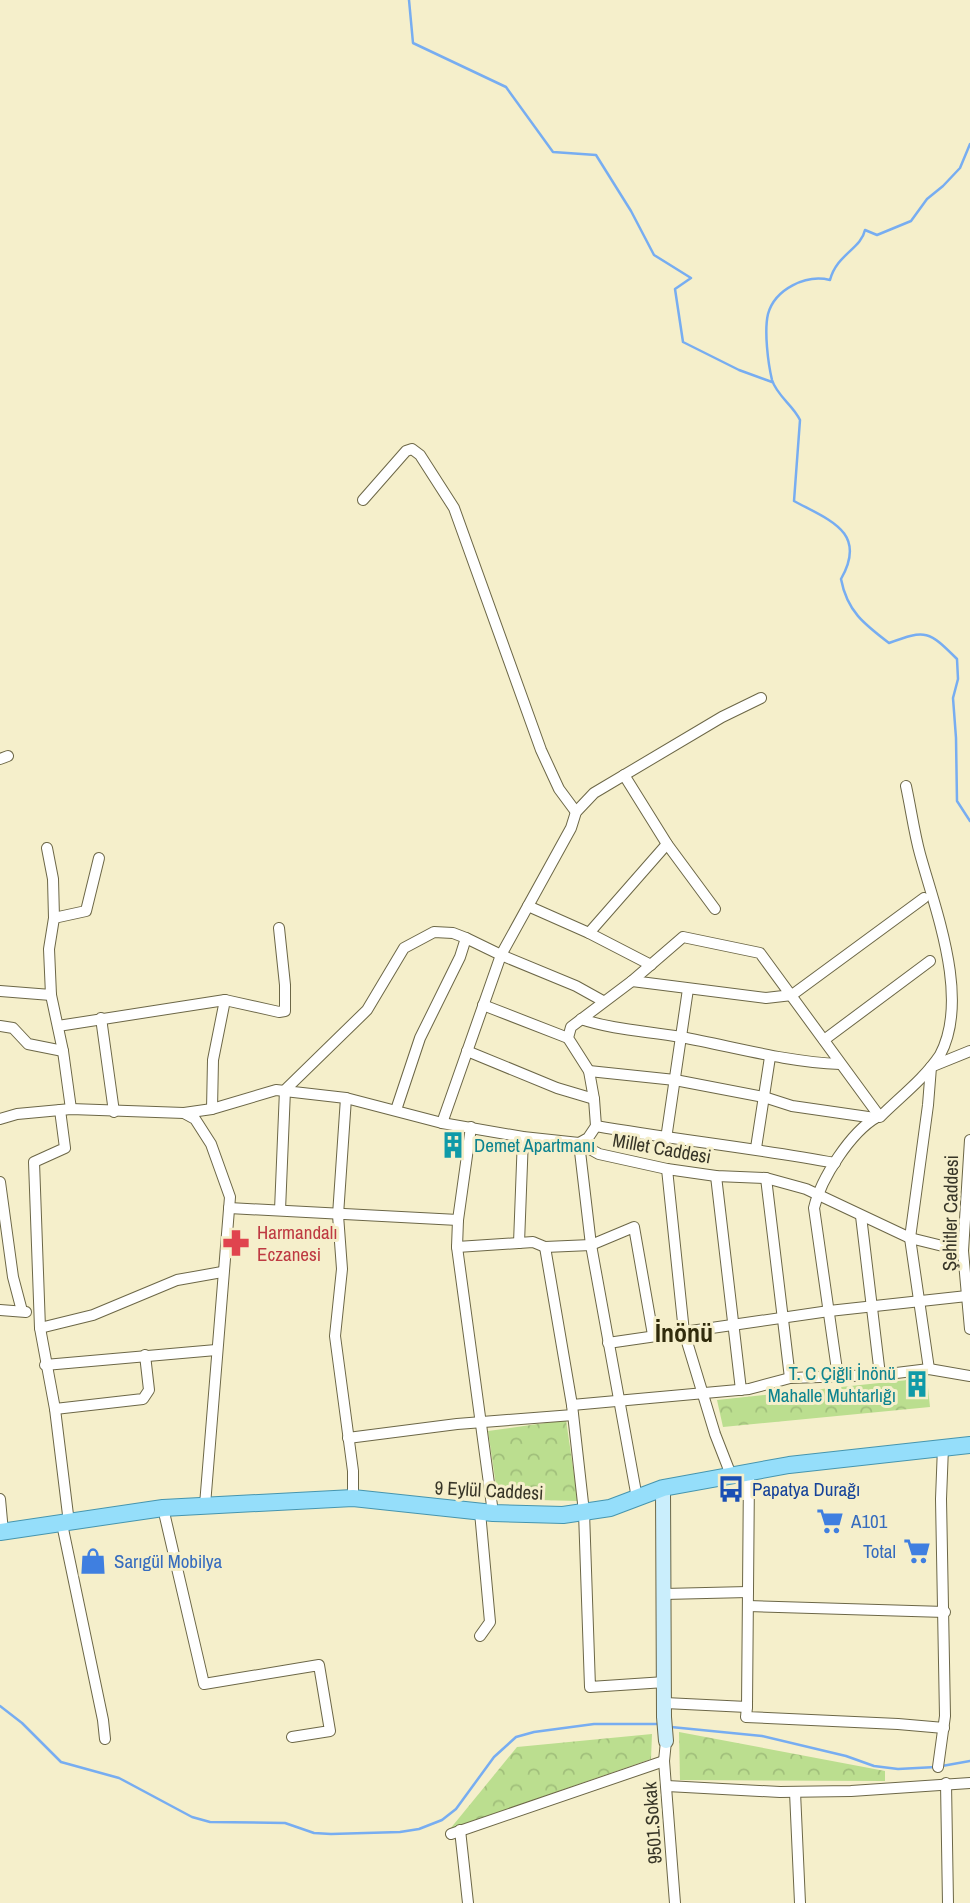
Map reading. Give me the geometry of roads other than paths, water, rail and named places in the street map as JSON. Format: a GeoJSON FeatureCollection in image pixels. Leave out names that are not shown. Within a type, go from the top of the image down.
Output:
{"type":"FeatureCollection","features":[{"type":"Feature","properties":{"kind":"main road","name":"9 Eylül Caddesi"},"geometry":{"type":"LineString","coordinates":[[1,1532],[163,1508],[353,1498],[487,1513],[563,1515],[610,1508],[663,1488],[789,1465],[970,1445]]}},
{"type":"Feature","properties":{"kind":"street"},"geometry":{"type":"LineString","coordinates":[[363,500],[406,451],[412,449],[420,455],[454,508],[541,750],[559,789],[576,812]]}},
{"type":"Feature","properties":{"kind":"street"},"geometry":{"type":"LineString","coordinates":[[442,1123],[501,956],[571,828],[576,812],[594,793],[722,716],[761,698]]}},
{"type":"Feature","properties":{"kind":"street"},"geometry":{"type":"LineString","coordinates":[[624,775],[667,844],[715,909]]}},
{"type":"Feature","properties":{"kind":"street"},"geometry":{"type":"LineString","coordinates":[[838,1377],[814,1208],[818,1194],[845,1149],[931,1067],[941,1054],[950,1035],[956,998],[942,926],[919,852],[906,786]]}},
{"type":"Feature","properties":{"kind":"street"},"geometry":{"type":"LineString","coordinates":[[589,933],[667,844]]}},
{"type":"Feature","properties":{"kind":"street"},"geometry":{"type":"LineString","coordinates":[[47,848],[53,879],[54,918],[49,949],[51,995],[63,1051],[65,1148],[34,1162],[39,1314],[45,1366],[55,1409],[66,1524],[105,1739]]}},
{"type":"Feature","properties":{"kind":"street"},"geometry":{"type":"LineString","coordinates":[[54,918],[86,911],[99,858]]}},
{"type":"Feature","properties":{"kind":"street"},"geometry":{"type":"LineString","coordinates":[[632,981],[766,998],[793,995],[924,898]]}},
{"type":"Feature","properties":{"kind":"street"},"geometry":{"type":"LineString","coordinates":[[528,906],[651,965]]}},
{"type":"Feature","properties":{"kind":"street"},"geometry":{"type":"LineString","coordinates":[[58,1026],[225,1000],[285,1011],[279,928]]}},
{"type":"Feature","properties":{"kind":"street"},"geometry":{"type":"LineString","coordinates":[[280,1210],[285,1090],[367,1010],[404,948],[434,932],[453,933],[501,956],[543,971],[603,1001]]}},
{"type":"Feature","properties":{"kind":"street"},"geometry":{"type":"LineString","coordinates":[[568,1038],[572,1027],[581,1019],[632,981],[683,937],[760,953],[793,995],[877,1117]]}},
{"type":"Feature","properties":{"kind":"street"},"geometry":{"type":"LineString","coordinates":[[396,1110],[420,1038],[460,957],[466,938]]}},
{"type":"Feature","properties":{"kind":"street"},"geometry":{"type":"LineString","coordinates":[[824,1040],[930,961]]}},
{"type":"Feature","properties":{"kind":"street"},"geometry":{"type":"LineString","coordinates":[[666,1139],[688,989]]}},
{"type":"Feature","properties":{"kind":"street"},"geometry":{"type":"LineString","coordinates":[[0,991],[51,995]]}},
{"type":"Feature","properties":{"kind":"street"},"geometry":{"type":"LineString","coordinates":[[212,1109],[213,1060],[225,1000]]}},
{"type":"Feature","properties":{"kind":"street"},"geometry":{"type":"LineString","coordinates":[[483,1005],[568,1038],[589,1070],[596,1126],[588,1138],[579,1143],[591,1245],[638,1498]]}},
{"type":"Feature","properties":{"kind":"street"},"geometry":{"type":"LineString","coordinates":[[101,1018],[114,1112]]}},
{"type":"Feature","properties":{"kind":"street"},"geometry":{"type":"LineString","coordinates":[[581,1019],[606,1027],[680,1037],[770,1056],[811,1063],[840,1064]]}},
{"type":"Feature","properties":{"kind":"street"},"geometry":{"type":"LineString","coordinates":[[0,1026],[13,1028],[28,1044],[63,1051]]}},
{"type":"Feature","properties":{"kind":"street"},"geometry":{"type":"LineString","coordinates":[[467,1051],[557,1088],[594,1099]]}},
{"type":"Feature","properties":{"kind":"street"},"geometry":{"type":"LineString","coordinates":[[931,1067],[970,1051]]}},
{"type":"Feature","properties":{"kind":"street"},"geometry":{"type":"LineString","coordinates":[[756,1148],[770,1056]]}},
{"type":"Feature","properties":{"kind":"street"},"geometry":{"type":"LineString","coordinates":[[929,1369],[910,1238],[931,1067]]}},
{"type":"Feature","properties":{"kind":"street"},"geometry":{"type":"LineString","coordinates":[[589,1070],[675,1080],[764,1097],[792,1106],[877,1117]]}},
{"type":"Feature","properties":{"kind":"street","name":"Millet Caddesi"},"geometry":{"type":"LineString","coordinates":[[0,1119],[17,1114],[65,1110],[184,1114],[212,1109],[275,1090],[346,1098],[442,1123],[523,1137],[579,1143],[599,1154],[667,1169],[716,1176],[766,1178],[818,1194],[910,1238],[963,1251]]}},
{"type":"Feature","properties":{"kind":"street"},"geometry":{"type":"LineString","coordinates":[[346,1098],[338,1215],[342,1269],[335,1336],[353,1471],[353,1498]]}},
{"type":"Feature","properties":{"kind":"street"},"geometry":{"type":"LineString","coordinates":[[184,1114],[195,1119],[211,1144],[230,1197],[205,1505]]}},
{"type":"Feature","properties":{"kind":"street"},"geometry":{"type":"LineString","coordinates":[[596,1126],[666,1139],[756,1148],[835,1163]]}},
{"type":"Feature","properties":{"kind":"street"},"geometry":{"type":"LineString","coordinates":[[471,1127],[458,1220],[457,1247],[481,1424],[487,1513],[490,1622],[480,1636]]}},
{"type":"Feature","properties":{"kind":"street"},"geometry":{"type":"LineString","coordinates":[[519,1243],[523,1137]]}},
{"type":"Feature","properties":{"kind":"street","name":"Şehitler Caddesi"},"geometry":{"type":"LineString","coordinates":[[969,1146],[963,1251],[968,1279],[970,1329]]}},
{"type":"Feature","properties":{"kind":"street"},"geometry":{"type":"LineString","coordinates":[[667,1169],[684,1332],[702,1394],[732,1475]]}},
{"type":"Feature","properties":{"kind":"street"},"geometry":{"type":"LineString","coordinates":[[716,1176],[741,1390]]}},
{"type":"Feature","properties":{"kind":"street"},"geometry":{"type":"LineString","coordinates":[[766,1178],[790,1378]]}},
{"type":"Feature","properties":{"kind":"street"},"geometry":{"type":"LineString","coordinates":[[0,1182],[13,1277],[22,1311]]}},
{"type":"Feature","properties":{"kind":"street"},"geometry":{"type":"LineString","coordinates":[[229,1209],[458,1220]]}},
{"type":"Feature","properties":{"kind":"street"},"geometry":{"type":"LineString","coordinates":[[861,1216],[880,1375]]}},
{"type":"Feature","properties":{"kind":"street"},"geometry":{"type":"LineString","coordinates":[[457,1247],[533,1242],[545,1247],[591,1245],[634,1227],[653,1335]]}},
{"type":"Feature","properties":{"kind":"street"},"geometry":{"type":"LineString","coordinates":[[545,1247],[572,1410],[584,1512],[590,1687],[665,1682]]}},
{"type":"Feature","properties":{"kind":"street"},"geometry":{"type":"LineString","coordinates":[[40,1328],[93,1315],[177,1280],[222,1272]]}},
{"type":"Feature","properties":{"kind":"street"},"geometry":{"type":"LineString","coordinates":[[608,1343],[830,1311],[967,1296]]}},
{"type":"Feature","properties":{"kind":"street"},"geometry":{"type":"LineString","coordinates":[[0,1310],[39,1314]]}},
{"type":"Feature","properties":{"kind":"street"},"geometry":{"type":"LineString","coordinates":[[45,1366],[216,1350]]}},
{"type":"Feature","properties":{"kind":"street"},"geometry":{"type":"LineString","coordinates":[[55,1409],[143,1399],[149,1390],[145,1355]]}},
{"type":"Feature","properties":{"kind":"street"},"geometry":{"type":"LineString","coordinates":[[348,1438],[457,1424],[481,1424],[621,1401],[741,1390],[790,1378],[880,1375],[929,1369],[970,1376]]}},
{"type":"Feature","properties":{"kind":"street"},"geometry":{"type":"LineString","coordinates":[[938,1767],[944,1728],[945,1612],[941,1499],[943,1447]]}},
{"type":"Feature","properties":{"kind":"street"},"geometry":{"type":"LineString","coordinates":[[749,1473],[746,1717],[944,1728]]}},
{"type":"Feature","properties":{"kind":"street"},"geometry":{"type":"LineString","coordinates":[[663,1488],[666,1741]]}},
{"type":"Feature","properties":{"kind":"street"},"geometry":{"type":"LineString","coordinates":[[0,1499],[1,1532]]}},
{"type":"Feature","properties":{"kind":"street"},"geometry":{"type":"LineString","coordinates":[[163,1508],[204,1684],[319,1665],[330,1731],[292,1737]]}},
{"type":"Feature","properties":{"kind":"street"},"geometry":{"type":"LineString","coordinates":[[664,1594],[748,1592]]}},
{"type":"Feature","properties":{"kind":"street"},"geometry":{"type":"LineString","coordinates":[[748,1606],[945,1612]]}},
{"type":"Feature","properties":{"kind":"street"},"geometry":{"type":"LineString","coordinates":[[664,1710],[747,1707]]}},
{"type":"Feature","properties":{"kind":"street","name":"9501.Sokak"},"geometry":{"type":"LineString","coordinates":[[666,1741],[664,1761],[675,1903]]}},
{"type":"Feature","properties":{"kind":"street"},"geometry":{"type":"LineString","coordinates":[[468,1903],[456,1832],[664,1761]]}},
{"type":"Feature","properties":{"kind":"street"},"geometry":{"type":"LineString","coordinates":[[946,1783],[947,1903]]}},
{"type":"Feature","properties":{"kind":"street"},"geometry":{"type":"LineString","coordinates":[[667,1786],[795,1792],[970,1783]]}},
{"type":"Feature","properties":{"kind":"street"},"geometry":{"type":"LineString","coordinates":[[795,1792],[800,1903]]}},
{"type":"Feature","properties":{"kind":"waterway"},"geometry":{"type":"LineString","coordinates":[[409,0],[413,43],[506,87],[553,152],[596,155],[631,211],[654,255],[691,278],[675,289],[683,342],[739,370],[772,382]]}},
{"type":"Feature","properties":{"kind":"waterway"},"geometry":{"type":"LineString","coordinates":[[970,144],[960,168],[927,199],[911,221],[877,235],[865,230],[863,237],[833,271],[830,280],[811,279],[793,285],[777,297],[768,314],[766,329],[772,380],[800,420],[794,501],[831,522],[847,539],[850,550],[841,579],[852,608],[864,623],[889,643],[911,636],[926,635],[940,643],[957,659],[958,679],[953,698],[957,801],[970,821]]}},
{"type":"Feature","properties":{"kind":"waterway"},"geometry":{"type":"LineString","coordinates":[[0,1706],[22,1723],[61,1762],[119,1778],[192,1817],[210,1822],[285,1823],[314,1833],[331,1834],[400,1832],[419,1829],[442,1820],[456,1809],[494,1757],[516,1737],[594,1724],[661,1724]]}},
{"type":"Feature","properties":{"kind":"waterway"},"geometry":{"type":"LineString","coordinates":[[671,1727],[762,1736],[846,1756],[874,1766],[898,1769],[936,1767]]}},
{"type":"Feature","properties":{"kind":"waterway"},"geometry":{"type":"LineString","coordinates":[[942,1766],[970,1761]]}},
{"type":"Feature","properties":{"kind":"place","name":"Demet Apartmanı"},"geometry":{"type":"Point","coordinates":[453,1145]}},
{"type":"Feature","properties":{"kind":"place","name":"Harmandalı Eczanesi"},"geometry":{"type":"Point","coordinates":[236,1243]}},
{"type":"Feature","properties":{"kind":"place","name":"T. C Çiğli İnönü Mahalle Muhtarlığı"},"geometry":{"type":"Point","coordinates":[917,1384]}},
{"type":"Feature","properties":{"kind":"place","name":"Papatya Durağı"},"geometry":{"type":"Point","coordinates":[731,1489]}},
{"type":"Feature","properties":{"kind":"place","name":"A101"},"geometry":{"type":"Point","coordinates":[830,1521]}},
{"type":"Feature","properties":{"kind":"place","name":"Total"},"geometry":{"type":"Point","coordinates":[917,1551]}},
{"type":"Feature","properties":{"kind":"place","name":"Sarıgül Mobilya"},"geometry":{"type":"Point","coordinates":[93,1561]}},
{"type":"Feature","properties":{"kind":"district","name":"İnönü"},"geometry":{"type":"Point","coordinates":[684,1333]}}]}
